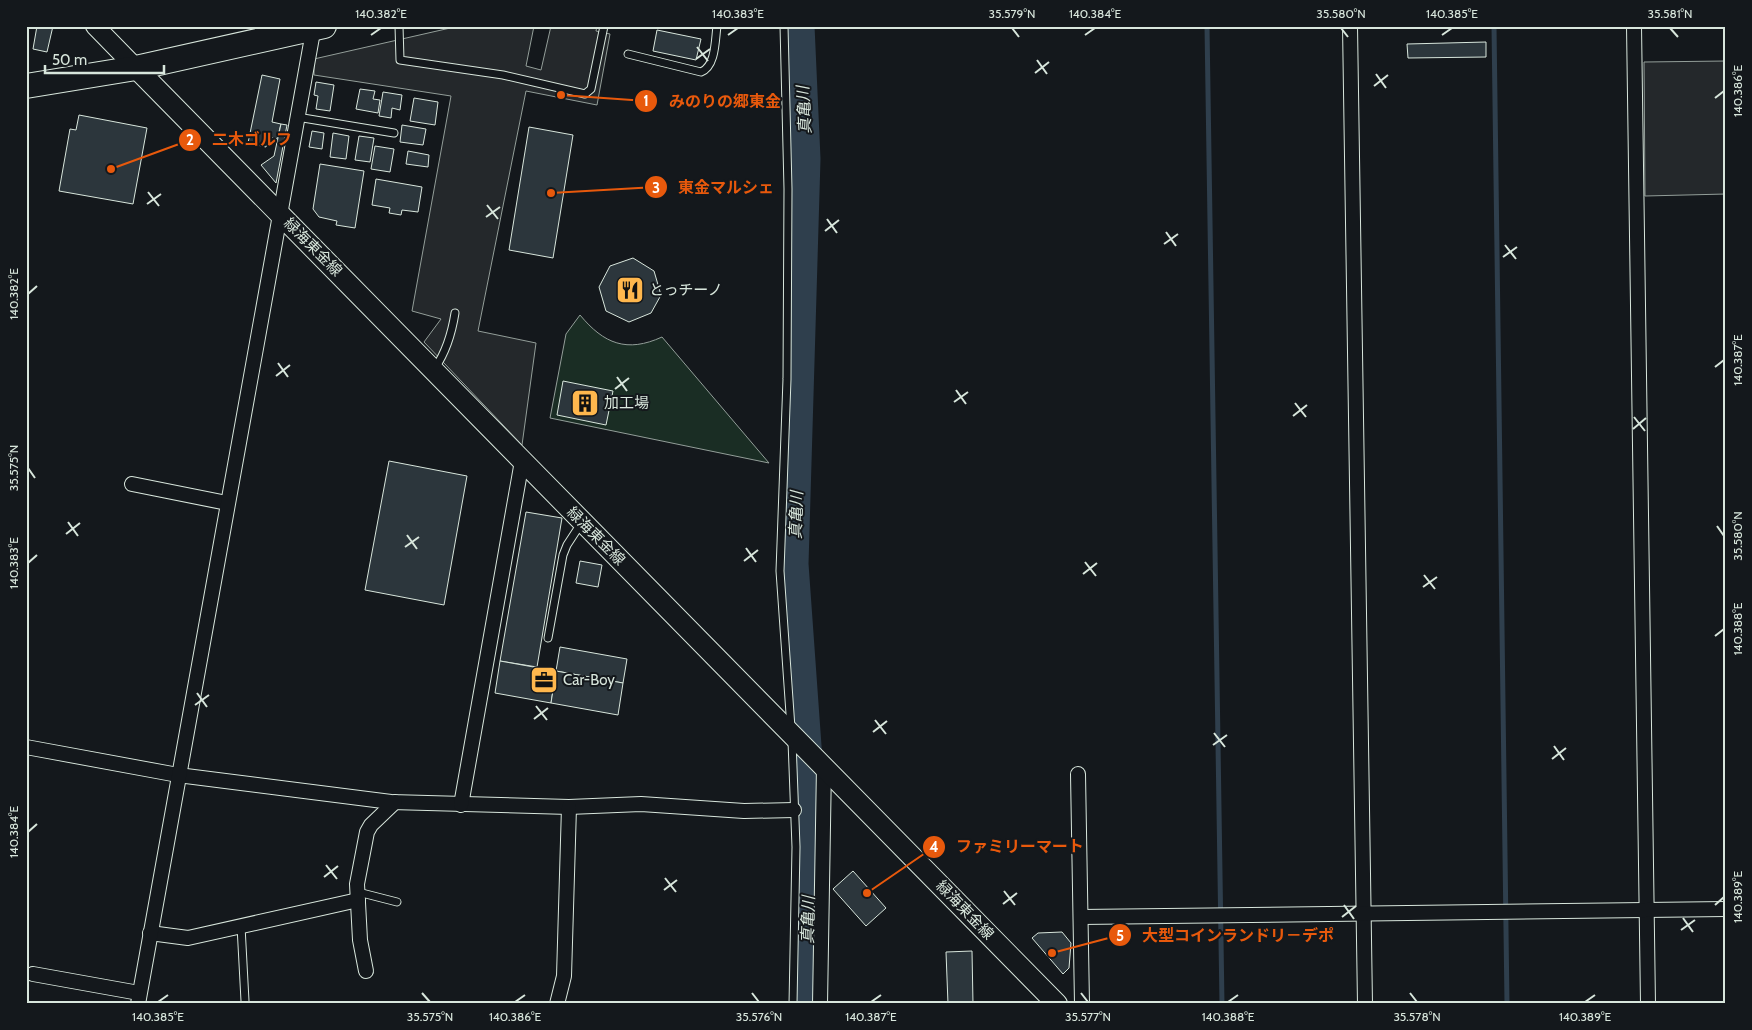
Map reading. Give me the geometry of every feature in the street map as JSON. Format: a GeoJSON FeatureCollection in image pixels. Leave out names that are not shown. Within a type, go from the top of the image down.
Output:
{"type":"FeatureCollection","features":[{"type":"Feature","properties":{"kind":"highway"},"geometry":{"type":"LineString","coordinates":[[26,86],[136,68],[317,27]]}},
{"type":"Feature","properties":{"kind":"highway"},"geometry":{"type":"LineString","coordinates":[[26,101],[136,68]]}},
{"type":"Feature","properties":{"kind":"main road","name":"緑海東金線"},"geometry":{"type":"LineString","coordinates":[[136,68],[435,369],[522,461],[1057,1004]]}},
{"type":"Feature","properties":{"kind":"street"},"geometry":{"type":"LineString","coordinates":[[95,26],[136,68]]}},
{"type":"Feature","properties":{"kind":"street"},"geometry":{"type":"LineString","coordinates":[[1350,26],[1365,1004]]}},
{"type":"Feature","properties":{"kind":"street"},"geometry":{"type":"LineString","coordinates":[[1634,26],[1648,1004]]}},
{"type":"Feature","properties":{"kind":"street"},"geometry":{"type":"LineString","coordinates":[[33,974],[139,998],[297,117],[317,27]]}},
{"type":"Feature","properties":{"kind":"street"},"geometry":{"type":"LineString","coordinates":[[461,805],[522,461]]}},
{"type":"Feature","properties":{"kind":"street"},"geometry":{"type":"LineString","coordinates":[[132,484],[228,503]]}},
{"type":"Feature","properties":{"kind":"street"},"geometry":{"type":"LineString","coordinates":[[26,747],[178,775],[395,802],[569,807],[641,804],[744,812],[794,810]]}},
{"type":"Feature","properties":{"kind":"street"},"geometry":{"type":"LineString","coordinates":[[820,1004],[824,766]]}},
{"type":"Feature","properties":{"kind":"street"},"geometry":{"type":"LineString","coordinates":[[1078,774],[1082,1004]]}},
{"type":"Feature","properties":{"kind":"street"},"geometry":{"type":"LineString","coordinates":[[366,971],[360,940],[358,896],[368,832],[371,825],[395,802]]}},
{"type":"Feature","properties":{"kind":"street"},"geometry":{"type":"LineString","coordinates":[[558,1004],[564,976],[569,807]]}},
{"type":"Feature","properties":{"kind":"street"},"geometry":{"type":"LineString","coordinates":[[150,933],[188,938],[358,896]]}},
{"type":"Feature","properties":{"kind":"street"},"geometry":{"type":"LineString","coordinates":[[1081,917],[1726,909]]}},
{"type":"Feature","properties":{"kind":"lane"},"geometry":{"type":"LineString","coordinates":[[399,26],[400,60],[502,76],[585,94],[591,89],[604,26]]}},
{"type":"Feature","properties":{"kind":"lane"},"geometry":{"type":"LineString","coordinates":[[628,54],[702,72],[707,70],[711,64],[717,26]]}},
{"type":"Feature","properties":{"kind":"lane"},"geometry":{"type":"LineString","coordinates":[[784,26],[788,189],[788,319],[780,571],[792,733],[794,810],[793,1004]]}},
{"type":"Feature","properties":{"kind":"lane"},"geometry":{"type":"LineString","coordinates":[[297,117],[394,133]]}},
{"type":"Feature","properties":{"kind":"lane"},"geometry":{"type":"LineString","coordinates":[[435,369],[441,360],[452,331],[455,313]]}},
{"type":"Feature","properties":{"kind":"lane"},"geometry":{"type":"LineString","coordinates":[[548,638],[563,555],[567,545],[582,522]]}},
{"type":"Feature","properties":{"kind":"lane"},"geometry":{"type":"LineString","coordinates":[[358,896],[397,902]]}},
{"type":"Feature","properties":{"kind":"lane"},"geometry":{"type":"LineString","coordinates":[[241,926],[245,1001]]}},
{"type":"Feature","properties":{"kind":"green space"},"geometry":{"type":"Polygon","coordinates":[[[580,315],[598,333],[617,343],[627,345],[638,344],[662,337],[769,463],[550,418],[566,334],[580,315]]]}},
{"type":"Feature","properties":{"kind":"shaded area"},"geometry":{"type":"Polygon","coordinates":[[[459,26],[534,26],[526,66],[541,70],[551,26],[597,26],[596,31],[610,34],[597,105],[526,91],[478,331],[536,343],[522,445],[424,342],[441,319],[412,311],[451,96],[314,75],[314,59],[459,26]]]}},
{"type":"Feature","properties":{"kind":"shaded area"},"geometry":{"type":"Polygon","coordinates":[[[1726,61],[1726,194],[1645,196],[1644,62],[1726,61]]]}},
{"type":"Feature","properties":{"kind":"building"},"geometry":{"type":"Polygon","coordinates":[[[37,26],[53,26],[47,52],[33,49],[37,26]]]}},
{"type":"Feature","properties":{"kind":"building"},"geometry":{"type":"Polygon","coordinates":[[[657,30],[701,39],[696,60],[653,51],[657,30]]]}},
{"type":"Feature","properties":{"kind":"building"},"geometry":{"type":"Polygon","coordinates":[[[1486,42],[1486,57],[1408,58],[1407,44],[1486,42]]]}},
{"type":"Feature","properties":{"kind":"building"},"geometry":{"type":"Polygon","coordinates":[[[262,75],[280,79],[272,122],[281,124],[277,139],[269,137],[266,147],[248,143],[262,75]]]}},
{"type":"Feature","properties":{"kind":"building"},"geometry":{"type":"Polygon","coordinates":[[[316,82],[334,85],[330,111],[316,109],[318,96],[314,95],[316,82]]]}},
{"type":"Feature","properties":{"kind":"building"},"geometry":{"type":"Polygon","coordinates":[[[360,89],[375,91],[373,99],[380,100],[378,113],[356,109],[360,89]]]}},
{"type":"Feature","properties":{"kind":"building"},"geometry":{"type":"Polygon","coordinates":[[[383,92],[402,95],[400,110],[392,108],[391,118],[379,116],[383,92]]]}},
{"type":"Feature","properties":{"kind":"building"},"geometry":{"type":"Polygon","coordinates":[[[414,98],[438,102],[435,125],[410,121],[414,98]]]}},
{"type":"Feature","properties":{"kind":"building"},"geometry":{"type":"Polygon","coordinates":[[[79,115],[147,128],[133,204],[59,191],[70,129],[76,130],[79,115]]]}},
{"type":"Feature","properties":{"kind":"building"},"geometry":{"type":"Polygon","coordinates":[[[281,124],[287,125],[276,183],[261,165],[274,156],[281,124]]]}},
{"type":"Feature","properties":{"kind":"building"},"geometry":{"type":"Polygon","coordinates":[[[402,125],[426,129],[423,145],[400,142],[402,125]]]}},
{"type":"Feature","properties":{"kind":"building"},"geometry":{"type":"Polygon","coordinates":[[[529,127],[573,135],[553,258],[509,250],[529,127]]]}},
{"type":"Feature","properties":{"kind":"building"},"geometry":{"type":"Polygon","coordinates":[[[312,131],[324,133],[322,149],[309,147],[312,131]]]}},
{"type":"Feature","properties":{"kind":"building"},"geometry":{"type":"Polygon","coordinates":[[[333,133],[349,136],[346,159],[330,157],[333,133]]]}},
{"type":"Feature","properties":{"kind":"building"},"geometry":{"type":"Polygon","coordinates":[[[359,136],[374,138],[370,162],[355,160],[359,136]]]}},
{"type":"Feature","properties":{"kind":"building"},"geometry":{"type":"Polygon","coordinates":[[[375,146],[394,149],[390,172],[371,169],[375,146]]]}},
{"type":"Feature","properties":{"kind":"building"},"geometry":{"type":"Polygon","coordinates":[[[408,151],[429,155],[428,167],[406,164],[408,151]]]}},
{"type":"Feature","properties":{"kind":"building"},"geometry":{"type":"Polygon","coordinates":[[[320,164],[364,171],[355,228],[336,225],[337,221],[319,217],[313,209],[320,164]]]}},
{"type":"Feature","properties":{"kind":"building"},"geometry":{"type":"Polygon","coordinates":[[[376,179],[422,187],[418,212],[402,210],[401,215],[389,213],[390,208],[372,205],[376,179]]]}},
{"type":"Feature","properties":{"kind":"building"},"geometry":{"type":"Polygon","coordinates":[[[633,258],[654,271],[661,295],[651,313],[629,322],[606,311],[599,287],[610,266],[633,258]]]}},
{"type":"Feature","properties":{"kind":"building","name":"加工場"},"geometry":{"type":"Polygon","coordinates":[[[563,381],[613,391],[606,425],[557,415],[563,381]]]}},
{"type":"Feature","properties":{"kind":"building"},"geometry":{"type":"Polygon","coordinates":[[[389,461],[467,476],[444,605],[365,590],[389,461]]]}},
{"type":"Feature","properties":{"kind":"building"},"geometry":{"type":"Polygon","coordinates":[[[526,512],[562,518],[537,667],[500,661],[526,512]]]}},
{"type":"Feature","properties":{"kind":"building"},"geometry":{"type":"Polygon","coordinates":[[[580,561],[602,565],[598,587],[576,583],[580,561]]]}},
{"type":"Feature","properties":{"kind":"building"},"geometry":{"type":"Polygon","coordinates":[[[560,647],[627,659],[623,683],[556,671],[560,647]]]}},
{"type":"Feature","properties":{"kind":"building"},"geometry":{"type":"Polygon","coordinates":[[[500,661],[556,671],[551,703],[495,693],[500,661]]]}},
{"type":"Feature","properties":{"kind":"building"},"geometry":{"type":"Polygon","coordinates":[[[556,671],[623,683],[618,715],[551,703],[556,671]]]}},
{"type":"Feature","properties":{"kind":"building"},"geometry":{"type":"Polygon","coordinates":[[[853,871],[886,908],[866,926],[833,889],[853,871]]]}},
{"type":"Feature","properties":{"kind":"building"},"geometry":{"type":"Polygon","coordinates":[[[1062,932],[1071,943],[1069,968],[1063,974],[1032,938],[1038,933],[1062,932]]]}},
{"type":"Feature","properties":{"kind":"building"},"geometry":{"type":"Polygon","coordinates":[[[972,951],[973,1004],[948,1004],[946,952],[972,951]]]}},
{"type":"Feature","properties":{"kind":"waterway","name":"真亀川"},"geometry":{"type":"LineString","coordinates":[[800,26],[806,159],[794,564],[811,802],[806,1004]]}},
{"type":"Feature","properties":{"kind":"waterway"},"geometry":{"type":"LineString","coordinates":[[1207,26],[1222,1004]]}},
{"type":"Feature","properties":{"kind":"waterway"},"geometry":{"type":"LineString","coordinates":[[1494,26],[1507,1004]]}},
{"type":"Feature","properties":{"kind":"place","name":"みのりの郷東金"},"geometry":{"type":"Point","coordinates":[561,95]}},
{"type":"Feature","properties":{"kind":"place","name":"二木ゴルフ"},"geometry":{"type":"Point","coordinates":[111,169]}},
{"type":"Feature","properties":{"kind":"place","name":"東金マルシェ"},"geometry":{"type":"Point","coordinates":[551,193]}},
{"type":"Feature","properties":{"kind":"place","name":"とっチーノ"},"geometry":{"type":"Point","coordinates":[630,290]}},
{"type":"Feature","properties":{"kind":"place","name":"加工場"},"geometry":{"type":"Point","coordinates":[585,403]}},
{"type":"Feature","properties":{"kind":"place","name":"Car-Boy"},"geometry":{"type":"Point","coordinates":[544,680]}},
{"type":"Feature","properties":{"kind":"place","name":"ファミリーマート"},"geometry":{"type":"Point","coordinates":[867,893]}},
{"type":"Feature","properties":{"kind":"place","name":"大型コインランドリ－デポ"},"geometry":{"type":"Point","coordinates":[1052,953]}}]}
